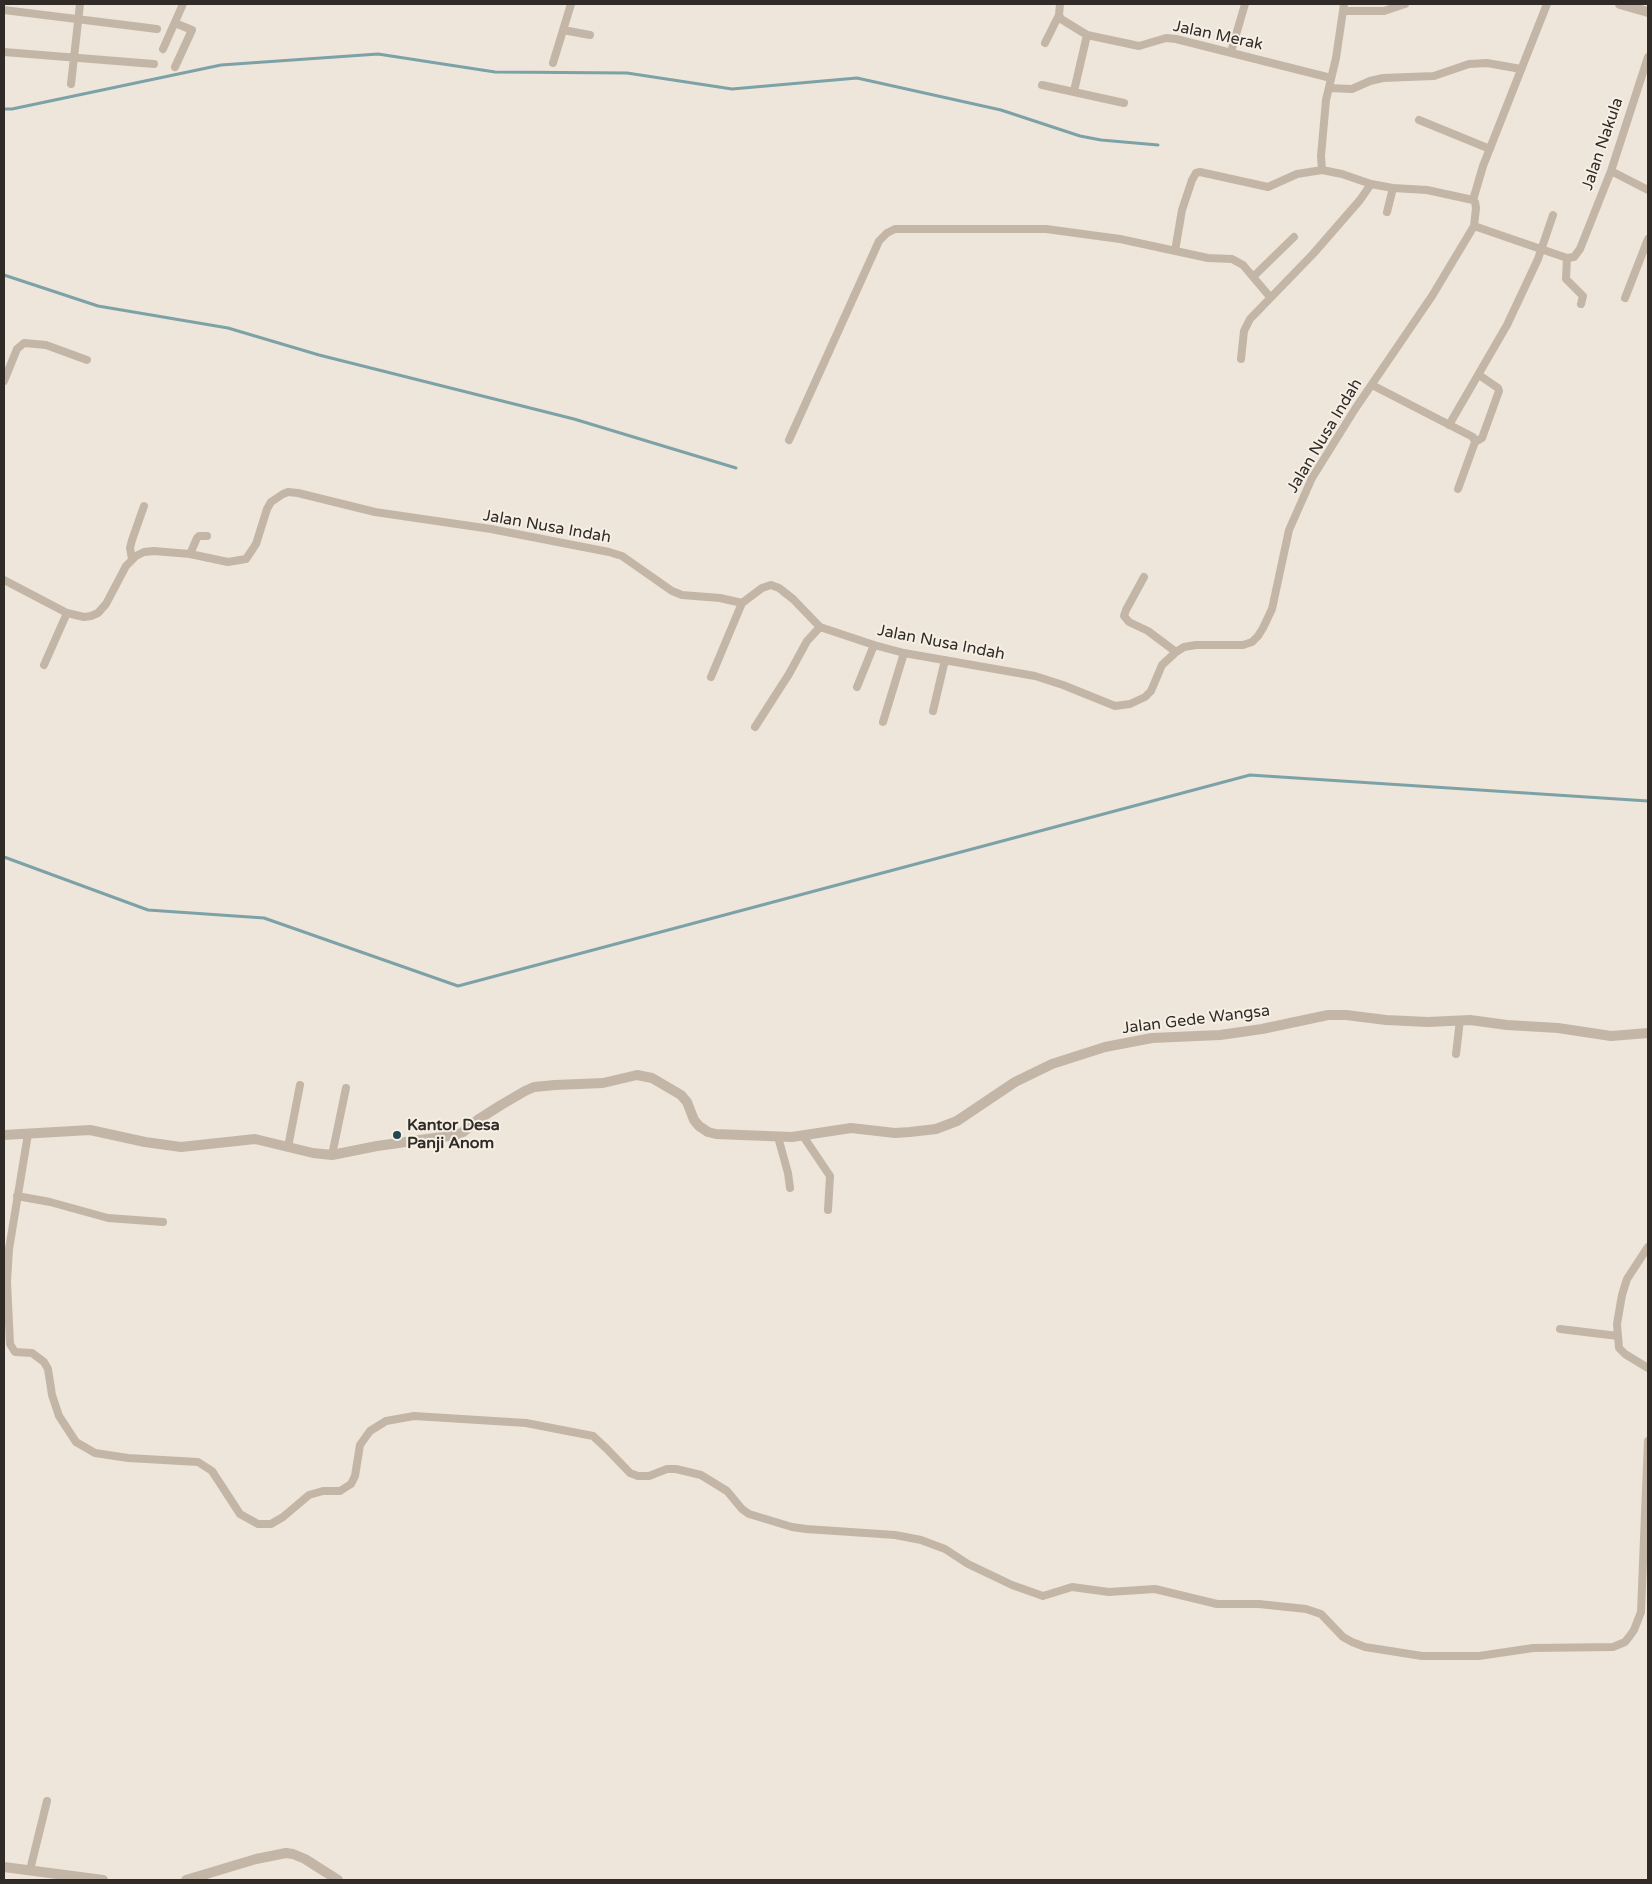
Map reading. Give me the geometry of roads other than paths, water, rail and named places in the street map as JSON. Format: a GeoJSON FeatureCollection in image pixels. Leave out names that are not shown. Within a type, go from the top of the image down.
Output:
{"type":"FeatureCollection","features":[{"type":"Feature","properties":{"kind":"street"},"geometry":{"type":"LineString","coordinates":[[72,84],[80,4]]}},
{"type":"Feature","properties":{"kind":"street"},"geometry":{"type":"LineString","coordinates":[[163,49],[183,4]]}},
{"type":"Feature","properties":{"kind":"street"},"geometry":{"type":"LineString","coordinates":[[552,63],[571,4]]}},
{"type":"Feature","properties":{"kind":"street"},"geometry":{"type":"LineString","coordinates":[[1045,43],[1059,15],[1060,4]]}},
{"type":"Feature","properties":{"kind":"street"},"geometry":{"type":"LineString","coordinates":[[1231,52],[1245,4]]}},
{"type":"Feature","properties":{"kind":"street"},"geometry":{"type":"LineString","coordinates":[[1322,170],[1321,156],[1329,88],[1344,7],[1384,10],[1405,4]]}},
{"type":"Feature","properties":{"kind":"street","name":"Jalan Nusa Indah"},"geometry":{"type":"LineString","coordinates":[[132,559],[144,552],[154,551],[190,554],[228,562],[246,559],[256,544],[271,502],[283,494],[298,493],[375,512],[491,529],[609,552],[622,556],[672,591],[682,594],[720,598],[742,603],[762,588],[771,585],[779,588],[793,599],[820,627],[874,645],[1035,676],[1115,706],[1130,704],[1145,697],[1151,691],[1162,665],[1184,647],[1196,645],[1243,645],[1252,642],[1258,636],[1272,609],[1289,530],[1312,478],[1445,276],[1474,226],[1476,208],[1473,200],[1490,149],[1547,4]]}},
{"type":"Feature","properties":{"kind":"street"},"geometry":{"type":"LineString","coordinates":[[1620,4],[1648,12]]}},
{"type":"Feature","properties":{"kind":"street"},"geometry":{"type":"LineString","coordinates":[[4,10],[157,29]]}},
{"type":"Feature","properties":{"kind":"street","name":"Jalan Merak"},"geometry":{"type":"LineString","coordinates":[[1059,15],[1064,22],[1087,35],[1138,46],[1166,38],[1176,39],[1331,78]]}},
{"type":"Feature","properties":{"kind":"street"},"geometry":{"type":"LineString","coordinates":[[174,23],[192,30],[175,67]]}},
{"type":"Feature","properties":{"kind":"street"},"geometry":{"type":"LineString","coordinates":[[563,30],[590,35]]}},
{"type":"Feature","properties":{"kind":"street"},"geometry":{"type":"LineString","coordinates":[[1074,92],[1087,35]]}},
{"type":"Feature","properties":{"kind":"street"},"geometry":{"type":"LineString","coordinates":[[4,52],[154,64]]}},
{"type":"Feature","properties":{"kind":"street","name":"Jalan Nakula"},"geometry":{"type":"LineString","coordinates":[[1567,258],[1571,258],[1577,253],[1584,240],[1611,171],[1648,57]]}},
{"type":"Feature","properties":{"kind":"street"},"geometry":{"type":"LineString","coordinates":[[1329,88],[1352,89],[1370,81],[1383,78],[1434,76],[1469,64],[1487,64],[1521,69]]}},
{"type":"Feature","properties":{"kind":"street"},"geometry":{"type":"LineString","coordinates":[[1042,85],[1124,103]]}},
{"type":"Feature","properties":{"kind":"street"},"geometry":{"type":"LineString","coordinates":[[1419,120],[1490,149]]}},
{"type":"Feature","properties":{"kind":"street"},"geometry":{"type":"LineString","coordinates":[[1175,251],[1182,210],[1192,180],[1196,173],[1200,172],[1268,187],[1297,174],[1322,170],[1342,174],[1371,184],[1393,188],[1427,190],[1473,200]]}},
{"type":"Feature","properties":{"kind":"street"},"geometry":{"type":"LineString","coordinates":[[1611,171],[1648,190]]}},
{"type":"Feature","properties":{"kind":"street"},"geometry":{"type":"LineString","coordinates":[[1241,359],[1246,324],[1256,311],[1313,254],[1360,200],[1371,184]]}},
{"type":"Feature","properties":{"kind":"street"},"geometry":{"type":"LineString","coordinates":[[1387,212],[1393,188]]}},
{"type":"Feature","properties":{"kind":"street"},"geometry":{"type":"LineString","coordinates":[[1449,425],[1507,325],[1554,215]]}},
{"type":"Feature","properties":{"kind":"street"},"geometry":{"type":"LineString","coordinates":[[1474,226],[1567,258],[1566,279],[1583,296],[1581,304]]}},
{"type":"Feature","properties":{"kind":"street"},"geometry":{"type":"LineString","coordinates":[[789,440],[879,241],[887,233],[895,229],[1046,229],[1120,239],[1208,258],[1232,259],[1243,264],[1270,297]]}},
{"type":"Feature","properties":{"kind":"street"},"geometry":{"type":"LineString","coordinates":[[1254,276],[1294,237]]}},
{"type":"Feature","properties":{"kind":"street"},"geometry":{"type":"LineString","coordinates":[[1625,298],[1648,239]]}},
{"type":"Feature","properties":{"kind":"street"},"geometry":{"type":"LineString","coordinates":[[4,381],[18,349],[24,343],[46,345],[87,360]]}},
{"type":"Feature","properties":{"kind":"street"},"geometry":{"type":"LineString","coordinates":[[1458,489],[1475,442],[1482,438],[1500,391],[1478,375]]}},
{"type":"Feature","properties":{"kind":"street"},"geometry":{"type":"LineString","coordinates":[[1372,386],[1473,437],[1475,442]]}},
{"type":"Feature","properties":{"kind":"street"},"geometry":{"type":"LineString","coordinates":[[4,580],[66,613],[84,617],[98,613],[106,604],[126,566],[132,559],[130,548],[144,506]]}},
{"type":"Feature","properties":{"kind":"street"},"geometry":{"type":"LineString","coordinates":[[190,554],[199,536],[208,536]]}},
{"type":"Feature","properties":{"kind":"street"},"geometry":{"type":"LineString","coordinates":[[1144,578],[1124,616],[1129,622],[1148,631],[1176,652]]}},
{"type":"Feature","properties":{"kind":"street"},"geometry":{"type":"LineString","coordinates":[[711,677],[742,603]]}},
{"type":"Feature","properties":{"kind":"street"},"geometry":{"type":"LineString","coordinates":[[44,665],[66,613]]}},
{"type":"Feature","properties":{"kind":"street"},"geometry":{"type":"LineString","coordinates":[[755,727],[789,674],[807,641],[820,627]]}},
{"type":"Feature","properties":{"kind":"street"},"geometry":{"type":"LineString","coordinates":[[857,687],[874,645]]}},
{"type":"Feature","properties":{"kind":"street"},"geometry":{"type":"LineString","coordinates":[[883,722],[904,652]]}},
{"type":"Feature","properties":{"kind":"street"},"geometry":{"type":"LineString","coordinates":[[933,711],[945,660]]}},
{"type":"Feature","properties":{"kind":"street","name":"Jalan Gede Wangsa"},"geometry":{"type":"LineString","coordinates":[[4,1135],[90,1130],[173,1146],[203,1146],[255,1139],[313,1153],[332,1155],[376,1146],[456,1135],[501,1105],[534,1088],[555,1084],[603,1084],[637,1075],[652,1078],[681,1094],[699,1126],[708,1132],[723,1136],[778,1138],[851,1128],[895,1133],[936,1129],[965,1117],[1004,1089],[1028,1075],[1070,1058],[1124,1042],[1166,1036],[1220,1035],[1262,1029],[1328,1015],[1428,1022],[1460,1020],[1558,1028],[1611,1036],[1648,1033]]}},
{"type":"Feature","properties":{"kind":"street"},"geometry":{"type":"LineString","coordinates":[[1456,1054],[1460,1020]]}},
{"type":"Feature","properties":{"kind":"street"},"geometry":{"type":"LineString","coordinates":[[288,1147],[300,1085]]}},
{"type":"Feature","properties":{"kind":"street"},"geometry":{"type":"LineString","coordinates":[[332,1155],[346,1088]]}},
{"type":"Feature","properties":{"kind":"street"},"geometry":{"type":"LineString","coordinates":[[28,1134],[11,1232],[7,1282],[10,1344],[15,1352],[32,1353],[44,1362],[48,1368],[52,1395],[59,1416],[76,1442],[95,1453],[128,1458],[198,1462],[212,1471],[240,1514],[258,1524],[271,1524],[283,1517],[309,1495],[322,1491],[340,1491],[351,1484],[355,1476],[360,1445],[370,1431],[386,1421],[414,1416],[526,1423],[592,1436],[608,1449],[630,1473],[638,1476],[649,1476],[667,1470],[685,1470],[701,1475],[720,1486],[749,1514],[792,1527],[895,1535],[921,1540],[945,1549],[968,1564],[1012,1585],[1043,1596],[1072,1587],[1108,1592],[1155,1589],[1217,1604],[1259,1604],[1306,1609],[1321,1614],[1343,1636],[1352,1642],[1388,1652],[1422,1656],[1479,1656],[1554,1646],[1613,1647],[1625,1642],[1630,1637],[1645,1612],[1648,1441]]}},
{"type":"Feature","properties":{"kind":"street"},"geometry":{"type":"LineString","coordinates":[[803,1136],[830,1176],[828,1210]]}},
{"type":"Feature","properties":{"kind":"street"},"geometry":{"type":"LineString","coordinates":[[778,1138],[788,1173],[790,1188]]}},
{"type":"Feature","properties":{"kind":"street"},"geometry":{"type":"LineString","coordinates":[[17,1196],[50,1202],[101,1217],[163,1222]]}},
{"type":"Feature","properties":{"kind":"street"},"geometry":{"type":"LineString","coordinates":[[1648,1247],[1632,1270],[1624,1286],[1619,1313],[1618,1336],[1619,1348],[1625,1354],[1648,1368]]}},
{"type":"Feature","properties":{"kind":"street"},"geometry":{"type":"LineString","coordinates":[[1560,1329],[1618,1336]]}},
{"type":"Feature","properties":{"kind":"street"},"geometry":{"type":"LineString","coordinates":[[30,1870],[47,1801]]}},
{"type":"Feature","properties":{"kind":"street"},"geometry":{"type":"LineString","coordinates":[[186,1880],[256,1859],[286,1853],[305,1859],[338,1880]]}},
{"type":"Feature","properties":{"kind":"street"},"geometry":{"type":"LineString","coordinates":[[4,1867],[103,1880]]}},
{"type":"Feature","properties":{"kind":"waterway"},"geometry":{"type":"LineString","coordinates":[[4,109],[12,109],[221,65],[378,54],[495,72],[627,73],[732,89],[857,78],[1001,110],[1080,136],[1101,140],[1158,145]]}},
{"type":"Feature","properties":{"kind":"waterway"},"geometry":{"type":"LineString","coordinates":[[4,275],[98,306],[228,328],[319,355],[574,419],[736,468]]}},
{"type":"Feature","properties":{"kind":"waterway"},"geometry":{"type":"LineString","coordinates":[[4,857],[148,910],[264,918],[458,986],[1250,775],[1648,801]]}},
{"type":"Feature","properties":{"kind":"place","name":"Kantor Desa Panji Anom"},"geometry":{"type":"Point","coordinates":[397,1135]}}]}
